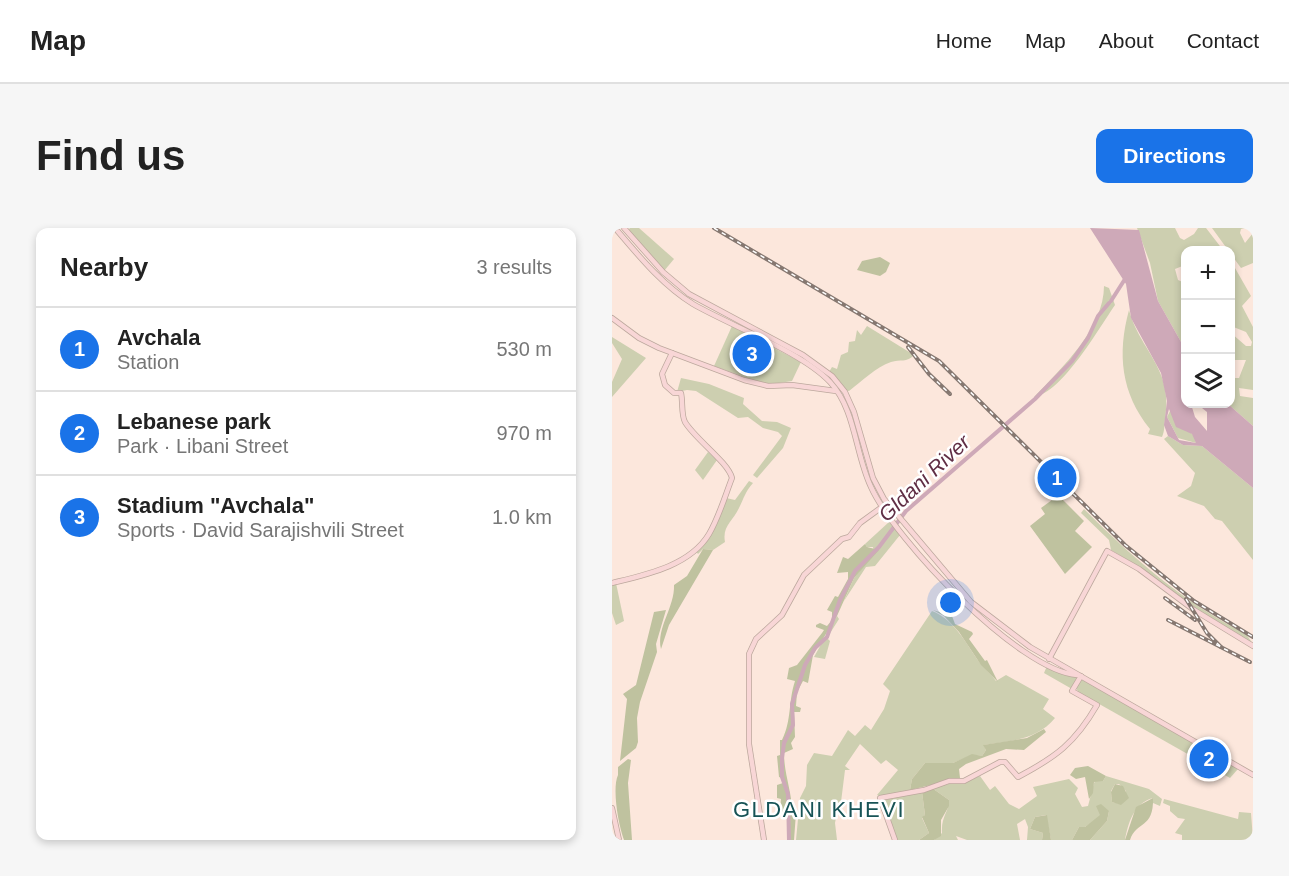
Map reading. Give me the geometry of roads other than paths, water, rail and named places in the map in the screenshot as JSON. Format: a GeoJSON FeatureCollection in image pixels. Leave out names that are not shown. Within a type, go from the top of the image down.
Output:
{"type":"FeatureCollection","features":[{"type":"Feature","properties":{"kind":"street"},"geometry":{"type":"LineString","coordinates":[[615,228],[674,290],[691,303],[803,362],[837,389]]}},
{"type":"Feature","properties":{"kind":"street"},"geometry":{"type":"LineString","coordinates":[[624,228],[663,272],[689,294],[819,365],[837,389],[847,410],[870,486],[881,507],[890,518],[967,606],[999,633],[1058,671],[1079,676]]}},
{"type":"Feature","properties":{"kind":"street"},"geometry":{"type":"LineString","coordinates":[[612,318],[639,338],[757,384],[837,389],[845,392],[854,412],[873,478],[887,504],[971,602],[1017,639],[1253,775]]}},
{"type":"Feature","properties":{"kind":"street"},"geometry":{"type":"LineString","coordinates":[[759,339],[765,334]]}},
{"type":"Feature","properties":{"kind":"street"},"geometry":{"type":"LineString","coordinates":[[764,342],[765,334]]}},
{"type":"Feature","properties":{"kind":"street"},"geometry":{"type":"LineString","coordinates":[[612,584],[665,568],[697,548],[709,534],[732,478],[729,471],[702,444],[685,422],[681,393],[674,393],[665,386],[662,374],[672,352]]}},
{"type":"Feature","properties":{"kind":"street"},"geometry":{"type":"LineString","coordinates":[[764,840],[749,744],[749,654],[756,639],[782,615],[804,574],[842,539],[849,537],[860,523],[887,504]]}},
{"type":"Feature","properties":{"kind":"street"},"geometry":{"type":"LineString","coordinates":[[1041,661],[1049,658],[1107,551],[1139,569],[1194,610],[1253,645]]}},
{"type":"Feature","properties":{"kind":"street"},"geometry":{"type":"LineString","coordinates":[[1058,671],[1062,670],[1062,665]]}},
{"type":"Feature","properties":{"kind":"street"},"geometry":{"type":"LineString","coordinates":[[894,840],[880,798],[924,790],[949,781],[964,781],[1000,762],[1005,762],[1018,777],[1059,754],[1079,732],[1097,705],[1072,691],[1079,676]]}},
{"type":"Feature","properties":{"kind":"street"},"geometry":{"type":"LineString","coordinates":[[612,808],[619,840]]}},
{"type":"Feature","properties":{"kind":"waterway","name":"Gldani River"},"geometry":{"type":"LineString","coordinates":[[1111,301],[1125,279]]}},
{"type":"Feature","properties":{"kind":"waterway","name":"Gldani River"},"geometry":{"type":"LineString","coordinates":[[789,840],[788,794],[782,777],[782,758],[784,743],[793,725],[792,704],[805,665],[815,648],[827,637],[840,600],[855,571],[879,547],[906,511],[1035,399],[1072,361],[1088,338],[1098,316],[1109,303]]}},
{"type":"Feature","properties":{"kind":"railway"},"geometry":{"type":"LineString","coordinates":[[714,228],[939,361],[1125,545],[1194,601],[1253,637]]}},
{"type":"Feature","properties":{"kind":"railway"},"geometry":{"type":"LineString","coordinates":[[908,347],[929,374],[950,394]]}},
{"type":"Feature","properties":{"kind":"railway"},"geometry":{"type":"LineString","coordinates":[[1165,598],[1195,620]]}},
{"type":"Feature","properties":{"kind":"railway"},"geometry":{"type":"LineString","coordinates":[[1186,599],[1207,633],[1221,647]]}},
{"type":"Feature","properties":{"kind":"railway"},"geometry":{"type":"LineString","coordinates":[[1168,620],[1250,662]]}},
{"type":"Feature","properties":{"kind":"place","name":"Stadium \"Avchala\""},"geometry":{"type":"Point","coordinates":[752,354]}},
{"type":"Feature","properties":{"kind":"place","name":"Avchala"},"geometry":{"type":"Point","coordinates":[1057,478]}},
{"type":"Feature","properties":{"kind":"place","name":"Lebanese park"},"geometry":{"type":"Point","coordinates":[1209,759]}},
{"type":"Feature","properties":{"kind":"district","name":"GLDANI KHEVI"},"geometry":{"type":"Point","coordinates":[819,809]}}]}
